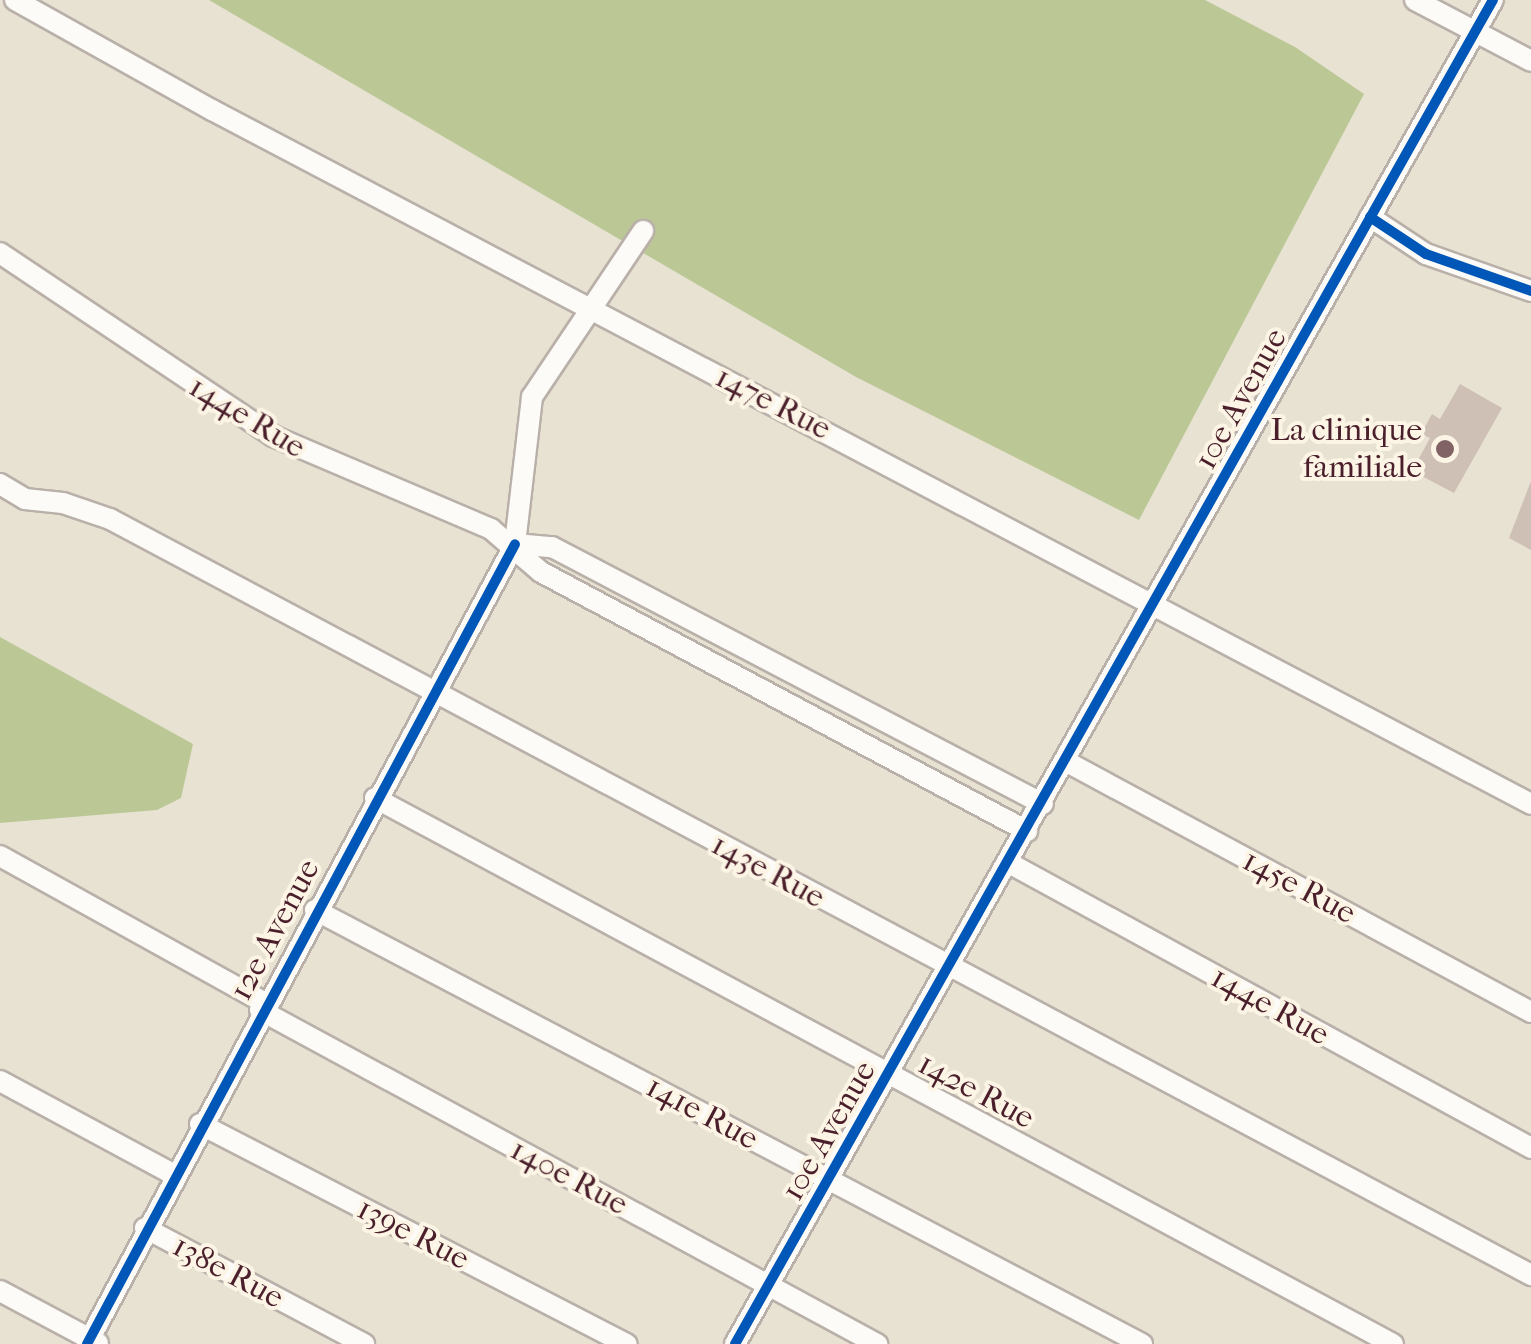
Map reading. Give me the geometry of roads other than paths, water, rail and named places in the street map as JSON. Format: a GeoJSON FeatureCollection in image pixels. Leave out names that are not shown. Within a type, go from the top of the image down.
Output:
{"type":"FeatureCollection","features":[{"type":"Feature","properties":{"kind":"street","name":"147e Rue"},"geometry":{"type":"LineString","coordinates":[[15,0],[592,312],[1531,804]]}},
{"type":"Feature","properties":{"kind":"street"},"geometry":{"type":"LineString","coordinates":[[1415,0],[1531,61]]}},
{"type":"Feature","properties":{"kind":"street","name":"10e Avenue"},"geometry":{"type":"LineString","coordinates":[[735,1344],[1494,0]]}},
{"type":"Feature","properties":{"kind":"street"},"geometry":{"type":"LineString","coordinates":[[1370,217],[1426,254],[1531,291]]}},
{"type":"Feature","properties":{"kind":"street","name":"12e Avenue"},"geometry":{"type":"LineString","coordinates":[[92,1342],[172,1174],[514,544],[532,397],[554,357],[592,312],[643,231]]}},
{"type":"Feature","properties":{"kind":"street","name":"144e Rue"},"geometry":{"type":"LineString","coordinates":[[0,252],[273,436],[514,544],[552,548],[1042,804]]}},
{"type":"Feature","properties":{"kind":"street","name":"143e Rue"},"geometry":{"type":"LineString","coordinates":[[0,484],[25,498],[63,502],[110,520],[1531,1275]]}},
{"type":"Feature","properties":{"kind":"street","name":"144e Rue"},"geometry":{"type":"LineString","coordinates":[[514,544],[540,572],[1026,831]]}},
{"type":"Feature","properties":{"kind":"street","name":"145e Rue"},"geometry":{"type":"LineString","coordinates":[[1067,762],[1531,1012]]}},
{"type":"Feature","properties":{"kind":"street","name":"142e Rue"},"geometry":{"type":"LineString","coordinates":[[375,798],[1394,1344]]}},
{"type":"Feature","properties":{"kind":"street","name":"140e Rue"},"geometry":{"type":"LineString","coordinates":[[0,856],[262,1006],[877,1344]]}},
{"type":"Feature","properties":{"kind":"street","name":"144e Rue"},"geometry":{"type":"LineString","coordinates":[[1010,863],[1531,1148]]}},
{"type":"Feature","properties":{"kind":"street","name":"141e Rue"},"geometry":{"type":"LineString","coordinates":[[315,910],[1142,1344]]}},
{"type":"Feature","properties":{"kind":"street"},"geometry":{"type":"LineString","coordinates":[[0,1082],[172,1174]]}},
{"type":"Feature","properties":{"kind":"street","name":"139e Rue"},"geometry":{"type":"LineString","coordinates":[[200,1124],[627,1344]]}},
{"type":"Feature","properties":{"kind":"street","name":"138e Rue"},"geometry":{"type":"LineString","coordinates":[[145,1228],[364,1344]]}},
{"type":"Feature","properties":{"kind":"street"},"geometry":{"type":"LineString","coordinates":[[0,1291],[92,1342]]}},
{"type":"Feature","properties":{"kind":"place","name":"La clinique familiale"},"geometry":{"type":"Point","coordinates":[1445,449]}}]}
